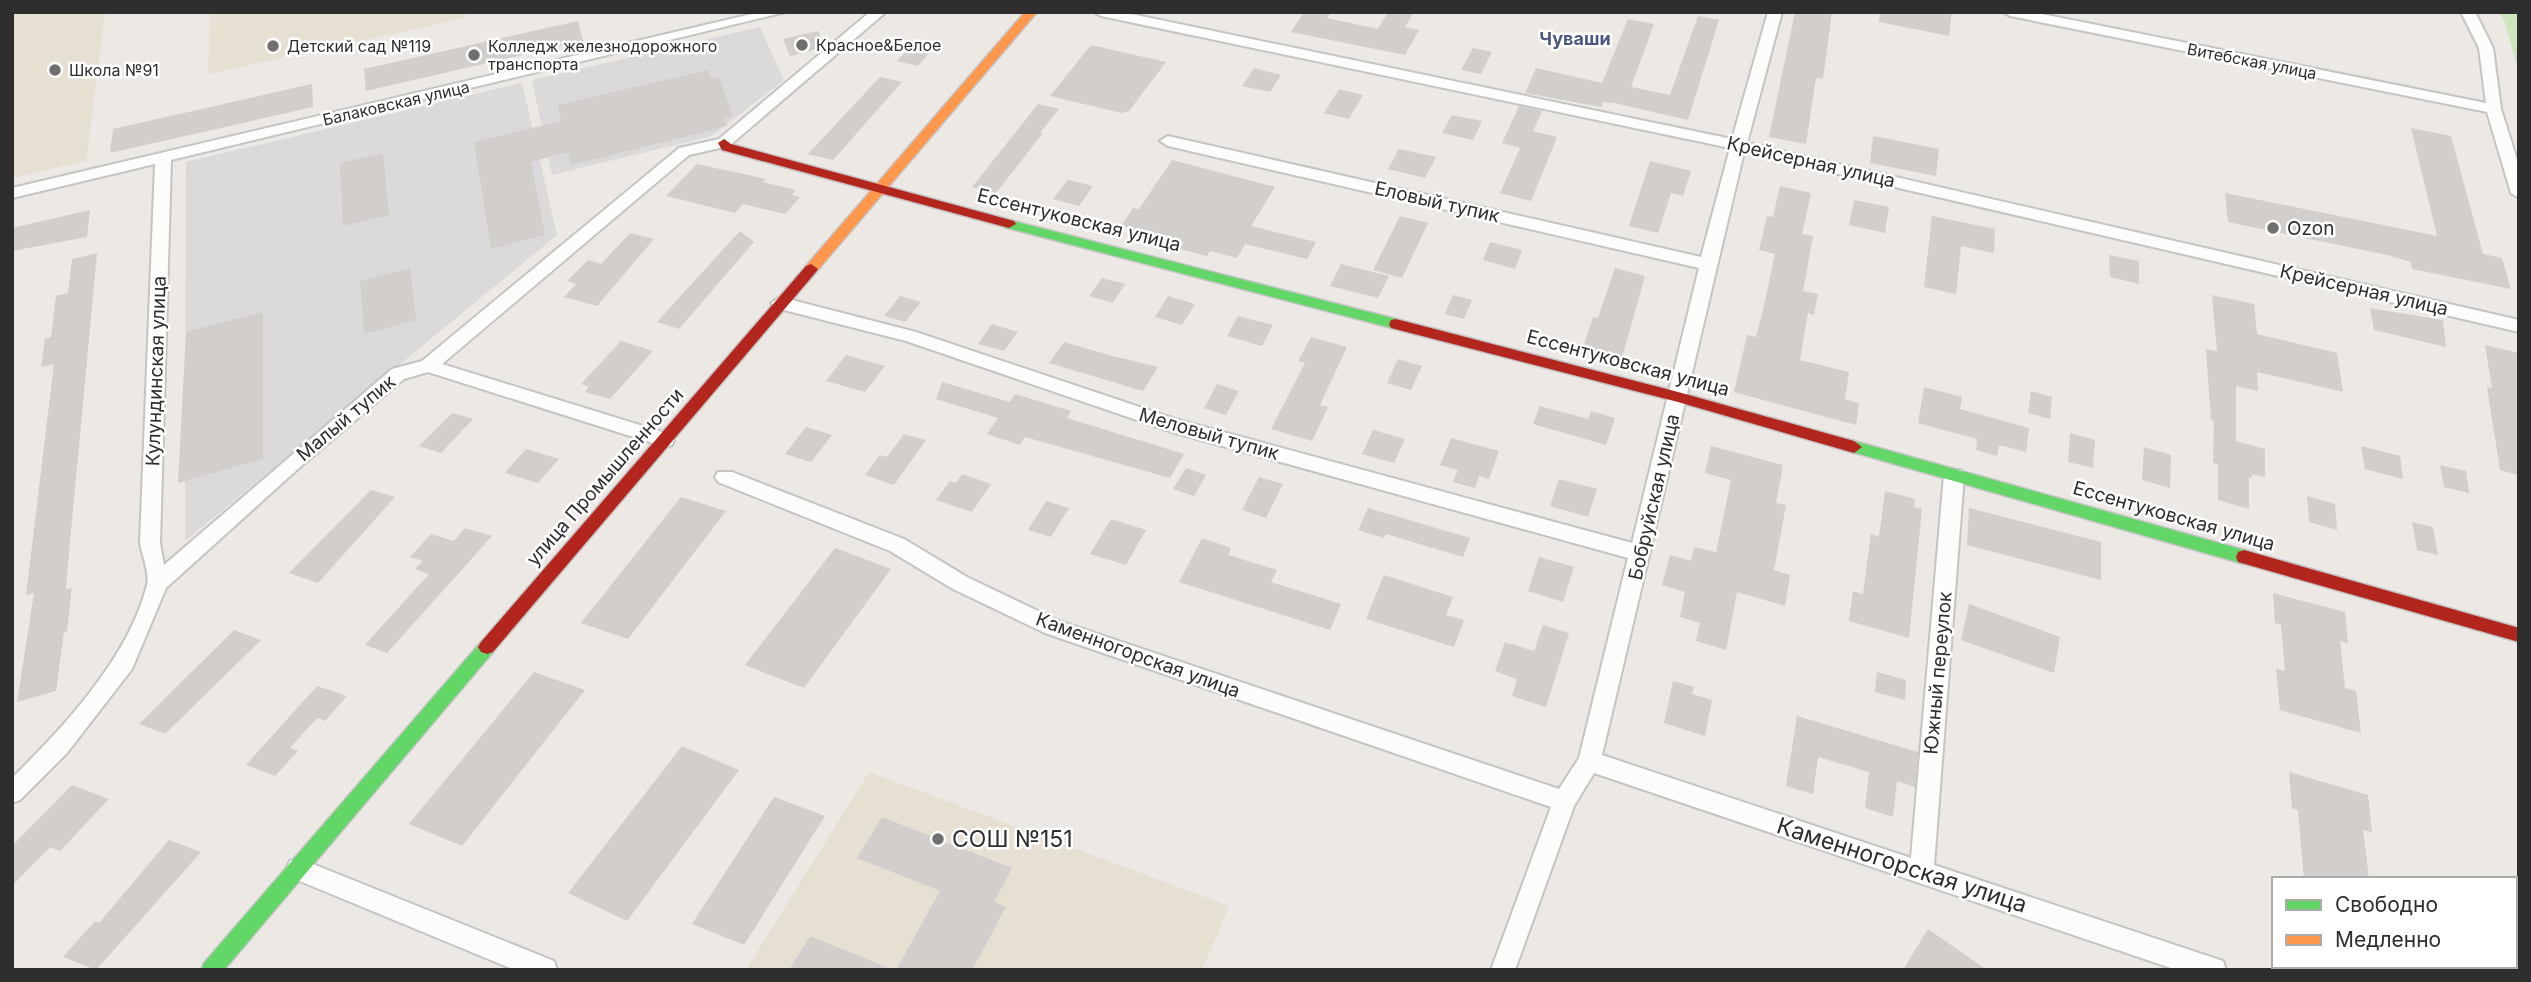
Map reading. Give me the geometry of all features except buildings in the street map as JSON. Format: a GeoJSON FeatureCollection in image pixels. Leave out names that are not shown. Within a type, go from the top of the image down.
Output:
{"type":"FeatureCollection","features":[{"type":"Feature","properties":{"kind":"street","name":"Балаковская улица"},"geometry":{"type":"LineString","coordinates":[[12,193],[779,12]]}},
{"type":"Feature","properties":{"kind":"street","name":"Малый тупик"},"geometry":{"type":"LineString","coordinates":[[12,793],[60,746],[125,663],[158,583],[292,463],[398,374],[428,366],[684,151],[724,143],[879,12]]}},
{"type":"Feature","properties":{"kind":"street","name":"улица Промышленности"},"geometry":{"type":"LineString","coordinates":[[211,970],[1031,12]]}},
{"type":"Feature","properties":{"kind":"street","name":"Крейсерная улица"},"geometry":{"type":"LineString","coordinates":[[1101,12],[1736,145],[2519,326]]}},
{"type":"Feature","properties":{"kind":"street","name":"Бобруйская улица"},"geometry":{"type":"LineString","coordinates":[[1503,970],[1564,801],[1589,761],[1642,553],[1706,264],[1736,145],[1775,12]]}},
{"type":"Feature","properties":{"kind":"street","name":"Витебская улица"},"geometry":{"type":"LineString","coordinates":[[2010,12],[2494,109]]}},
{"type":"Feature","properties":{"kind":"street"},"geometry":{"type":"LineString","coordinates":[[2469,12],[2486,48],[2494,109],[2519,193]]}},
{"type":"Feature","properties":{"kind":"street","name":"Еловый тупик"},"geometry":{"type":"LineString","coordinates":[[1168,141],[1706,264]]}},
{"type":"Feature","properties":{"kind":"street","name":"Ессентуковская улица"},"geometry":{"type":"LineString","coordinates":[[724,143],[726,146],[878,190],[1678,397],[2519,635]]}},
{"type":"Feature","properties":{"kind":"street","name":"Кулундинская улица"},"geometry":{"type":"LineString","coordinates":[[158,583],[150,543],[163,158]]}},
{"type":"Feature","properties":{"kind":"street","name":"Меловый тупик"},"geometry":{"type":"LineString","coordinates":[[780,303],[910,336],[1172,425],[1642,553]]}},
{"type":"Feature","properties":{"kind":"street"},"geometry":{"type":"LineString","coordinates":[[428,366],[665,439]]}},
{"type":"Feature","properties":{"kind":"street","name":"Южный переулок"},"geometry":{"type":"LineString","coordinates":[[1922,872],[1954,475]]}},
{"type":"Feature","properties":{"kind":"street","name":"Каменногорская улица"},"geometry":{"type":"LineString","coordinates":[[725,477],[897,545],[960,583],[1052,627],[1564,801]]}},
{"type":"Feature","properties":{"kind":"street","name":"Каменногорская улица"},"geometry":{"type":"LineString","coordinates":[[1589,761],[2214,970]]}},
{"type":"Feature","properties":{"kind":"street"},"geometry":{"type":"LineString","coordinates":[[298,869],[545,970]]}},
{"type":"Feature","properties":{"kind":"shaded area","name":"Школа №91"},"geometry":{"type":"Polygon","coordinates":[[[12,12],[105,12],[86,161],[12,178],[12,12]]]}},
{"type":"Feature","properties":{"kind":"shaded area","name":"Детский сад №119"},"geometry":{"type":"Polygon","coordinates":[[[210,12],[464,12],[465,18],[208,74],[210,12]]]}},
{"type":"Feature","properties":{"kind":"shaded area"},"geometry":{"type":"Polygon","coordinates":[[[760,27],[784,80],[712,136],[552,175],[532,80],[760,27]]]}},
{"type":"Feature","properties":{"kind":"shaded area"},"geometry":{"type":"Polygon","coordinates":[[[522,83],[557,235],[185,541],[186,162],[522,83]]]}},
{"type":"Feature","properties":{"kind":"shaded area","name":"СОШ №151"},"geometry":{"type":"Polygon","coordinates":[[[869,772],[1229,906],[1202,970],[746,970],[869,772]]]}},
{"type":"Feature","properties":{"kind":"green space"},"geometry":{"type":"Polygon","coordinates":[[[2498,12],[2519,12],[2519,74],[2505,22],[2498,12]]]}},
{"type":"Feature","properties":{"kind":"traffic: fast"},"geometry":{"type":"LineString","coordinates":[[1009,224],[1396,324]]}},
{"type":"Feature","properties":{"kind":"traffic: fast"},"geometry":{"type":"LineString","coordinates":[[1854,447],[2244,557]]}},
{"type":"Feature","properties":{"kind":"traffic: fast"},"geometry":{"type":"LineString","coordinates":[[211,970],[487,647]]}},
{"type":"Feature","properties":{"kind":"traffic: slow"},"geometry":{"type":"LineString","coordinates":[[811,269],[1031,12]]}},
{"type":"Feature","properties":{"kind":"traffic: jam"},"geometry":{"type":"LineString","coordinates":[[724,143],[726,147],[1009,224]]}},
{"type":"Feature","properties":{"kind":"traffic: jam"},"geometry":{"type":"LineString","coordinates":[[487,647],[811,269]]}},
{"type":"Feature","properties":{"kind":"traffic: jam"},"geometry":{"type":"LineString","coordinates":[[1396,324],[1678,397],[1854,447]]}},
{"type":"Feature","properties":{"kind":"traffic: jam"},"geometry":{"type":"LineString","coordinates":[[2244,557],[2519,635]]}},
{"type":"Feature","properties":{"kind":"place","name":"Красное&Белое"},"geometry":{"type":"Point","coordinates":[802,45]}},
{"type":"Feature","properties":{"kind":"place","name":"Детский сад №119"},"geometry":{"type":"Point","coordinates":[273,46]}},
{"type":"Feature","properties":{"kind":"place","name":"Колледж железнодорожного транспорта"},"geometry":{"type":"Point","coordinates":[474,55]}},
{"type":"Feature","properties":{"kind":"place","name":"Школа №91"},"geometry":{"type":"Point","coordinates":[55,70]}},
{"type":"Feature","properties":{"kind":"place","name":"Ozon"},"geometry":{"type":"Point","coordinates":[2273,228]}},
{"type":"Feature","properties":{"kind":"place","name":"СОШ №151"},"geometry":{"type":"Point","coordinates":[938,839]}},
{"type":"Feature","properties":{"kind":"district","name":"Чуваши"},"geometry":{"type":"Point","coordinates":[1575,38]}}]}
